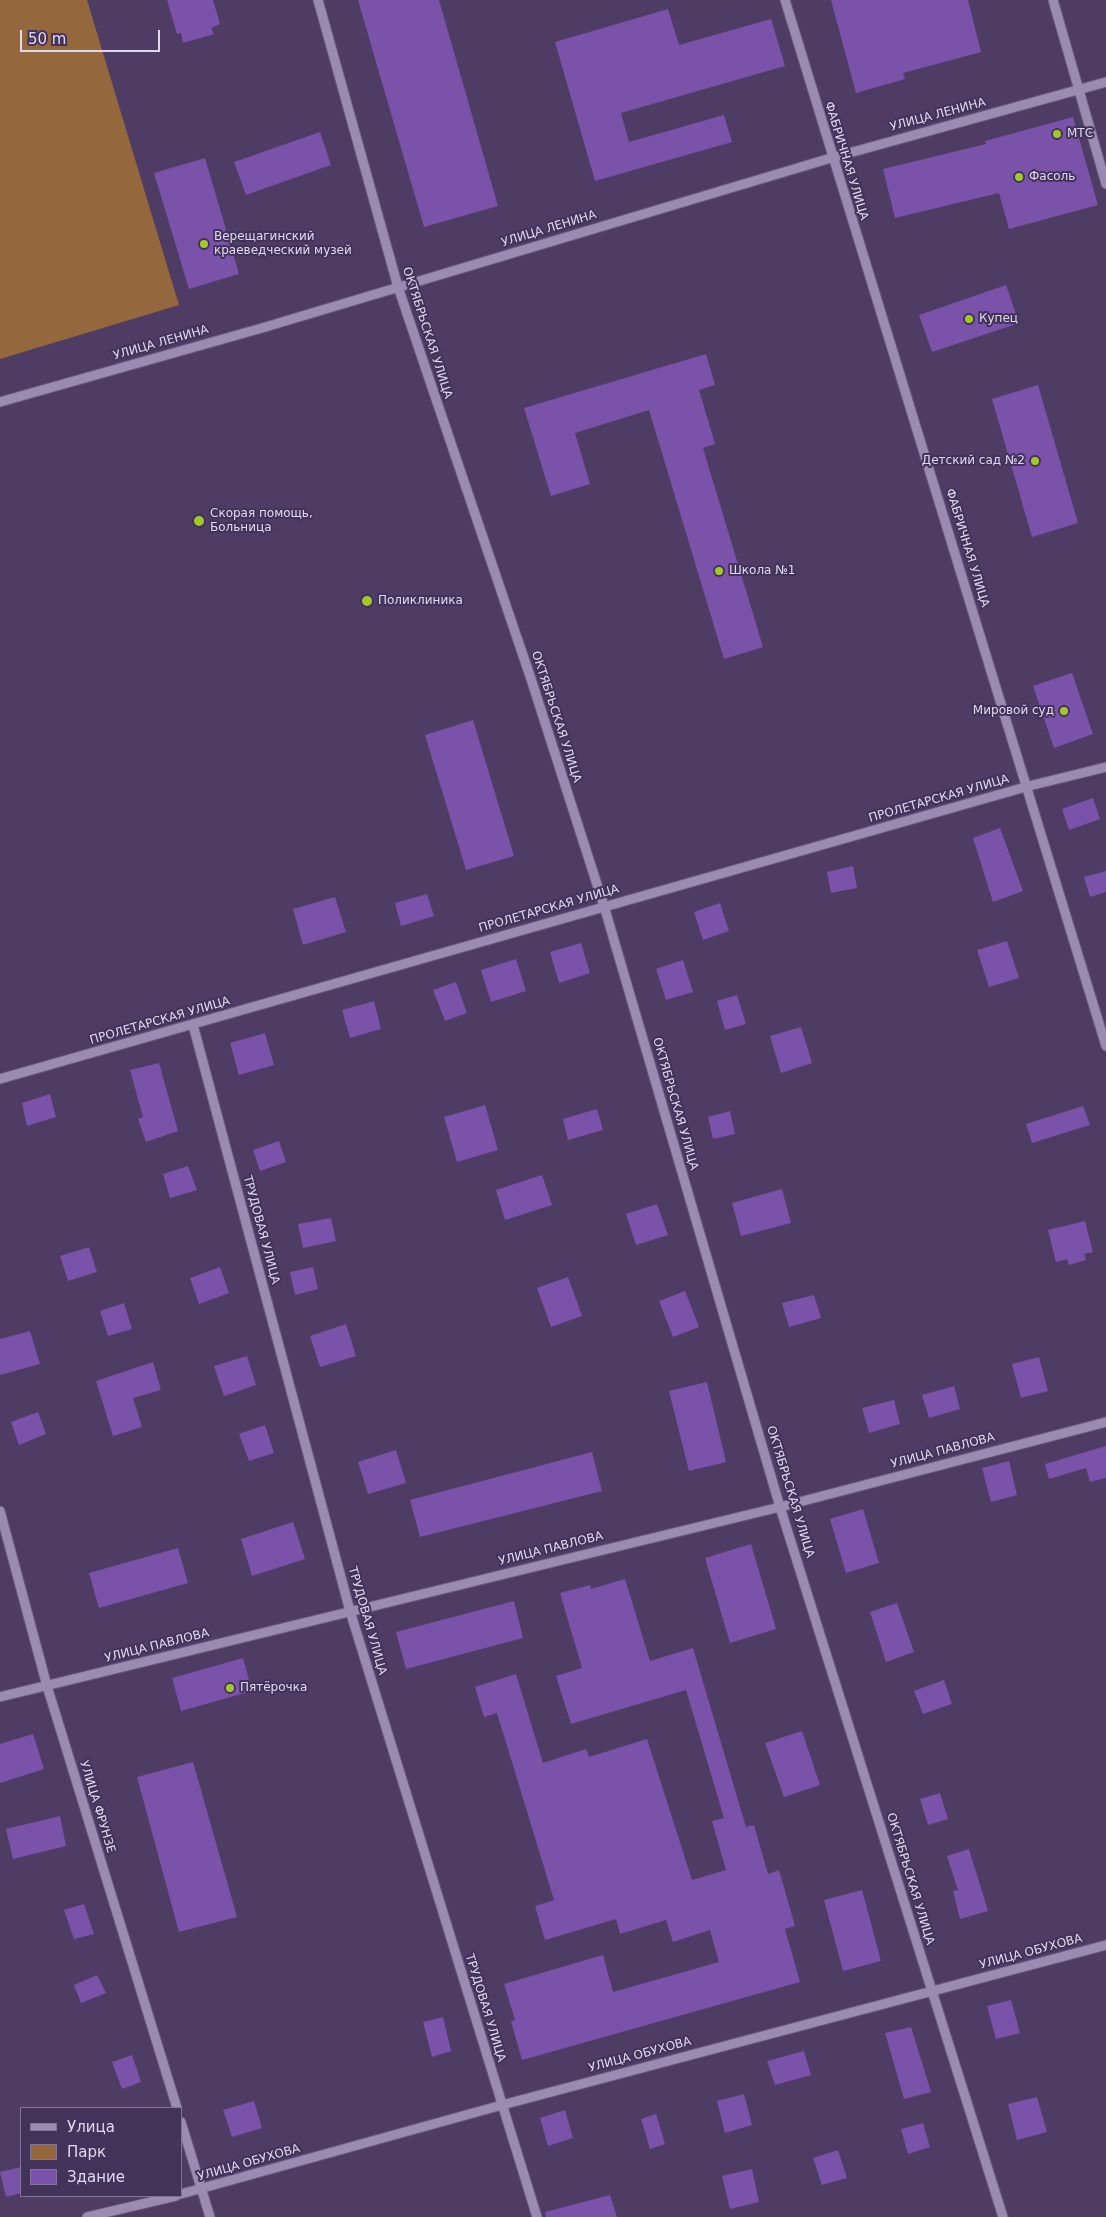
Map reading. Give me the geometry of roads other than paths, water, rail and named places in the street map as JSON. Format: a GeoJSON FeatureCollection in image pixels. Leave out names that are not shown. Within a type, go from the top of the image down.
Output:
{"type":"FeatureCollection","features":[{"type":"Feature","properties":{"kind":"street","name":"ОКТЯБРЬСКАЯ УЛИЦА"},"geometry":{"type":"LineString","coordinates":[[318,0],[398,287],[531,679],[604,906],[780,1506],[1003,2217]]}},
{"type":"Feature","properties":{"kind":"street","name":"ФАБРИЧНАЯ УЛИЦА"},"geometry":{"type":"LineString","coordinates":[[784,0],[1028,786],[1106,1046]]}},
{"type":"Feature","properties":{"kind":"street"},"geometry":{"type":"LineString","coordinates":[[1053,0],[1106,184]]}},
{"type":"Feature","properties":{"kind":"street","name":"УЛИЦА ЛЕНИНА"},"geometry":{"type":"LineString","coordinates":[[0,402],[262,328],[832,158],[1106,82]]}},
{"type":"Feature","properties":{"kind":"street","name":"ПРОЛЕТАРСКАЯ УЛИЦА"},"geometry":{"type":"LineString","coordinates":[[0,1079],[193,1026],[604,906],[1028,786],[1106,767]]}},
{"type":"Feature","properties":{"kind":"street","name":"ТРУДОВАЯ УЛИЦА"},"geometry":{"type":"LineString","coordinates":[[193,1026],[350,1611],[537,2217]]}},
{"type":"Feature","properties":{"kind":"street","name":"УЛИЦА ПАВЛОВА"},"geometry":{"type":"LineString","coordinates":[[0,1697],[780,1506],[1106,1422]]}},
{"type":"Feature","properties":{"kind":"street","name":"УЛИЦА ФРУНЗЕ"},"geometry":{"type":"LineString","coordinates":[[0,1511],[47,1686],[177,2107]]}},
{"type":"Feature","properties":{"kind":"street","name":"УЛИЦА ОБУХОВА"},"geometry":{"type":"LineString","coordinates":[[182,2194],[202,2190],[502,2104],[1106,1944]]}},
{"type":"Feature","properties":{"kind":"street"},"geometry":{"type":"LineString","coordinates":[[182,2125],[210,2217]]}},
{"type":"Feature","properties":{"kind":"street"},"geometry":{"type":"LineString","coordinates":[[87,2217],[172,2197]]}},
{"type":"Feature","properties":{"kind":"place","name":"МТС"},"geometry":{"type":"Point","coordinates":[1057,134]}},
{"type":"Feature","properties":{"kind":"place","name":"Фасоль"},"geometry":{"type":"Point","coordinates":[1019,177]}},
{"type":"Feature","properties":{"kind":"place","name":"Верещагинский краеведческий музей"},"geometry":{"type":"Point","coordinates":[204,244]}},
{"type":"Feature","properties":{"kind":"place","name":"Купец"},"geometry":{"type":"Point","coordinates":[969,319]}},
{"type":"Feature","properties":{"kind":"place","name":"Детский сад №2"},"geometry":{"type":"Point","coordinates":[1035,461]}},
{"type":"Feature","properties":{"kind":"place","name":"Скорая помощь, Больница"},"geometry":{"type":"Point","coordinates":[199,521]}},
{"type":"Feature","properties":{"kind":"place","name":"Школа №1"},"geometry":{"type":"Point","coordinates":[719,571]}},
{"type":"Feature","properties":{"kind":"place","name":"Поликлиника"},"geometry":{"type":"Point","coordinates":[367,601]}},
{"type":"Feature","properties":{"kind":"place","name":"Мировой суд"},"geometry":{"type":"Point","coordinates":[1064,711]}},
{"type":"Feature","properties":{"kind":"place","name":"Пятёрочка"},"geometry":{"type":"Point","coordinates":[230,1688]}}]}
